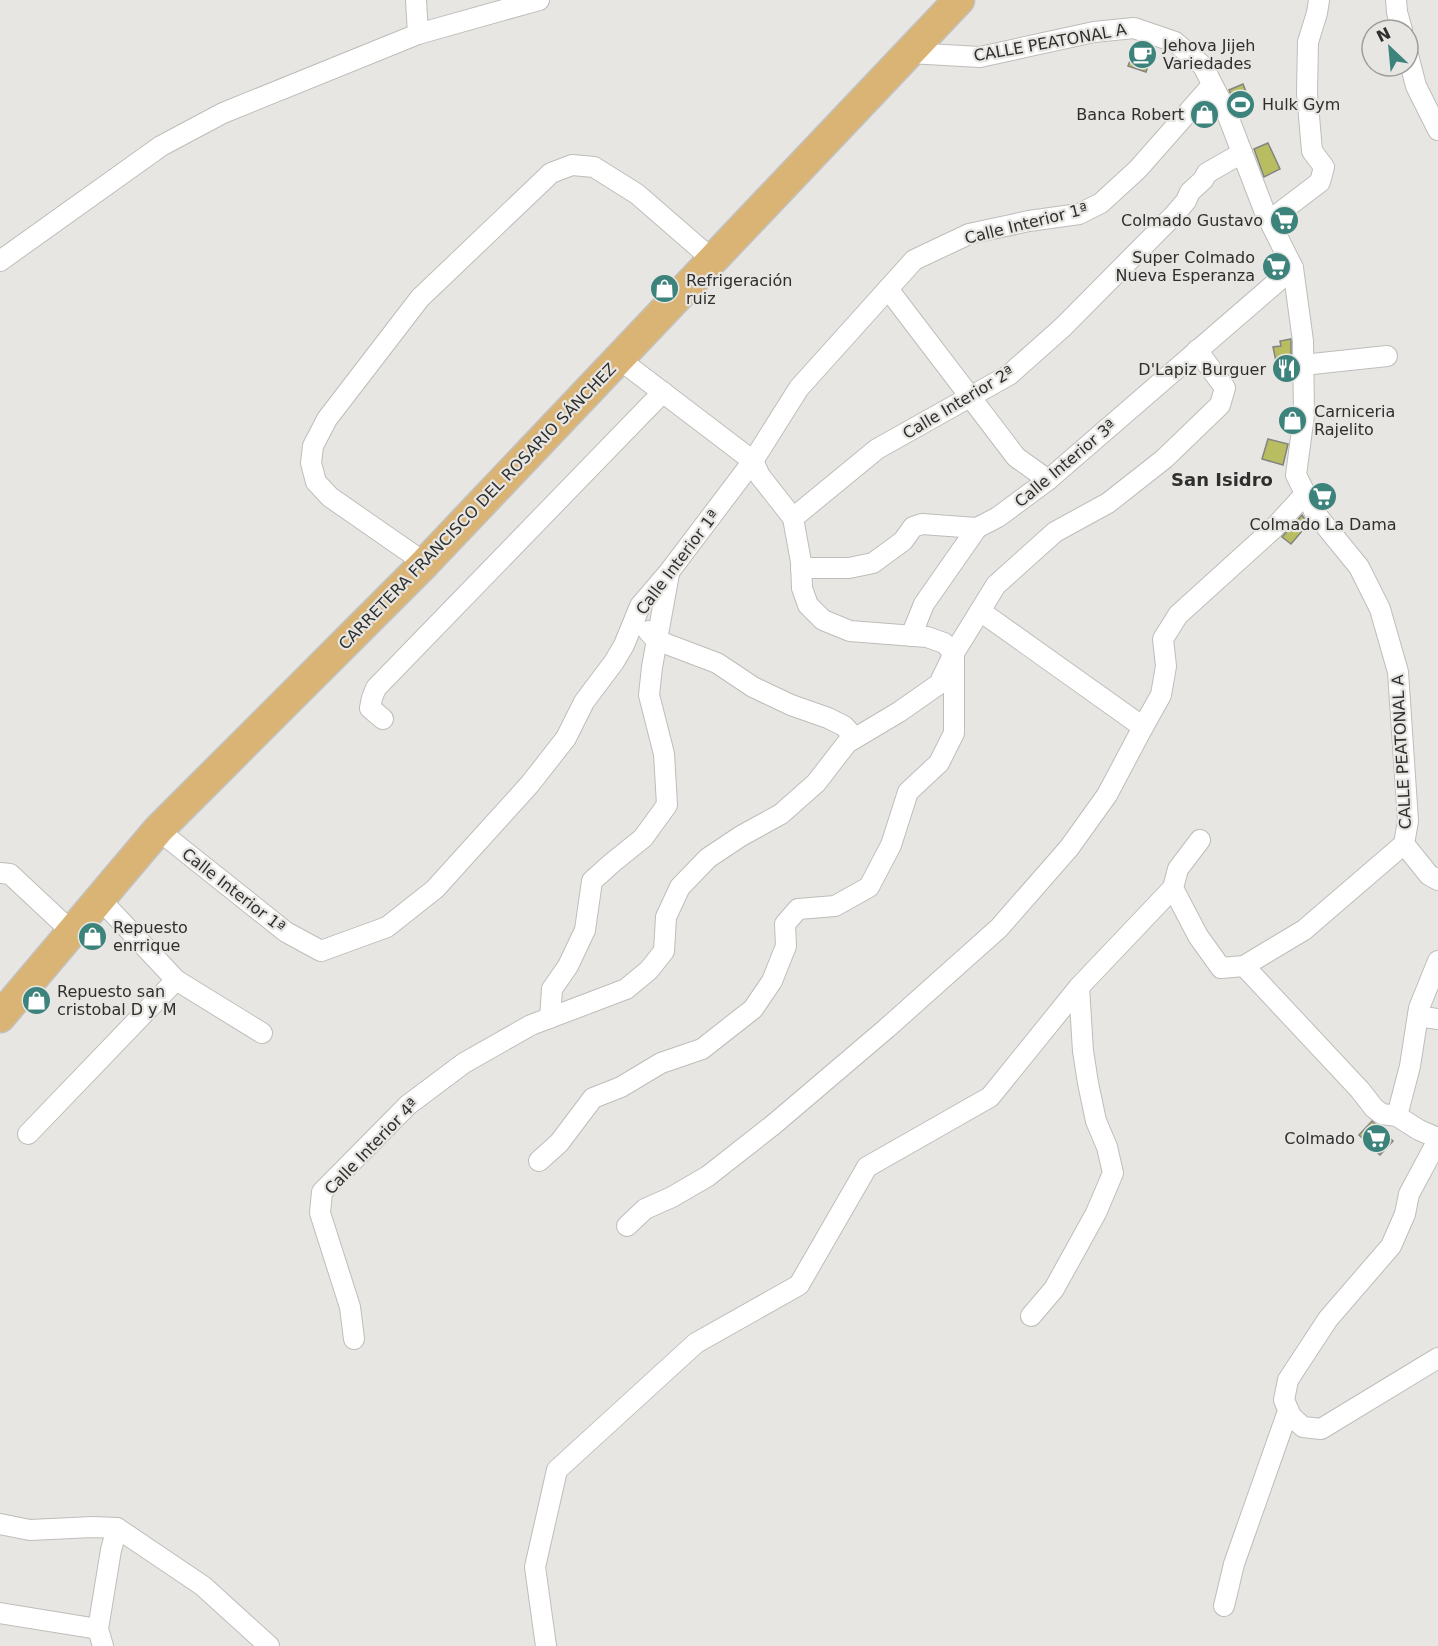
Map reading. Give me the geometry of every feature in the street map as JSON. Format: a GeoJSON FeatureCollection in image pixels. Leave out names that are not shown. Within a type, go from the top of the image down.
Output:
{"type":"FeatureCollection","features":[{"type":"Feature","properties":{"kind":"main road","name":"CARRETERA FRANCISCO DEL ROSARIO SÁNCHEZ"},"geometry":{"type":"LineString","coordinates":[[0,1017],[158,830],[425,563],[959,0]]}},
{"type":"Feature","properties":{"kind":"street"},"geometry":{"type":"LineString","coordinates":[[416,0],[418,34]]}},
{"type":"Feature","properties":{"kind":"street"},"geometry":{"type":"LineString","coordinates":[[0,261],[161,146],[212,118],[418,34],[539,0]]}},
{"type":"Feature","properties":{"kind":"street"},"geometry":{"type":"LineString","coordinates":[[1270,220],[1320,182],[1324,167],[1312,151],[1307,93],[1308,42],[1319,0]]}},
{"type":"Feature","properties":{"kind":"street"},"geometry":{"type":"LineString","coordinates":[[1396,0],[1399,18]]}},
{"type":"Feature","properties":{"kind":"street","name":"CALLE PEATONAL A"},"geometry":{"type":"LineString","coordinates":[[909,53],[980,57],[1094,32],[1134,28],[1175,42],[1203,66],[1226,111],[1264,210],[1293,267],[1303,340],[1304,415],[1296,475],[1315,513],[1359,567],[1380,609],[1398,672],[1408,821],[1404,844],[1304,930],[1244,966]]}},
{"type":"Feature","properties":{"kind":"street"},"geometry":{"type":"LineString","coordinates":[[1414,78],[1438,129]]}},
{"type":"Feature","properties":{"kind":"street","name":"Calle Interior 1ª"},"geometry":{"type":"LineString","coordinates":[[158,830],[286,932],[321,951],[387,927],[435,889],[530,784],[566,738],[584,702],[614,662],[624,645],[640,606],[669,572],[753,462],[799,388],[914,260],[969,234],[1029,221],[1079,214],[1101,203],[1138,169],[1212,85]]}},
{"type":"Feature","properties":{"kind":"street","name":"Calle Interior 2ª"},"geometry":{"type":"LineString","coordinates":[[793,518],[877,449],[1009,375],[1063,327],[1173,215],[1207,173],[1242,153]]}},
{"type":"Feature","properties":{"kind":"street"},"geometry":{"type":"LineString","coordinates":[[425,563],[330,497],[316,482],[311,463],[313,446],[327,419],[420,298],[551,173],[572,165],[594,167],[637,194],[713,260]]}},
{"type":"Feature","properties":{"kind":"street","name":"Calle Interior 3ª"},"geometry":{"type":"LineString","coordinates":[[977,528],[998,517],[1048,480],[1293,267]]}},
{"type":"Feature","properties":{"kind":"street"},"geometry":{"type":"LineString","coordinates":[[888,289],[1016,457],[1048,480]]}},
{"type":"Feature","properties":{"kind":"street","name":"Calle Interior 4ª"},"geometry":{"type":"LineString","coordinates":[[354,1339],[350,1307],[320,1213],[322,1192],[408,1105],[464,1063],[531,1025],[626,989],[649,970],[664,951],[666,917],[680,887],[708,858],[741,836],[781,814],[816,783],[847,743],[899,712],[939,684],[954,653],[996,585],[1055,532],[1108,503],[1164,459],[1220,405],[1225,388],[1197,350]]}},
{"type":"Feature","properties":{"kind":"street"},"geometry":{"type":"LineString","coordinates":[[1303,365],[1387,356]]}},
{"type":"Feature","properties":{"kind":"street"},"geometry":{"type":"LineString","coordinates":[[539,1161],[559,1143],[593,1098],[621,1087],[662,1063],[702,1049],[753,1009],[772,981],[786,946],[785,924],[798,909],[835,906],[869,887],[891,845],[908,792],[939,763],[954,733],[954,653],[944,643],[927,637],[850,631],[823,620],[808,604],[802,588],[793,518],[760,476],[753,462],[619,358]]}},
{"type":"Feature","properties":{"kind":"street"},"geometry":{"type":"LineString","coordinates":[[383,719],[370,708],[376,688],[663,392]]}},
{"type":"Feature","properties":{"kind":"street"},"geometry":{"type":"LineString","coordinates":[[627,1226],[645,1209],[672,1197],[708,1176],[772,1125],[887,1028],[999,928],[1069,848],[1107,795],[1161,695],[1166,666],[1163,639],[1178,615],[1273,529],[1305,494]]}},
{"type":"Feature","properties":{"kind":"street"},"geometry":{"type":"LineString","coordinates":[[801,568],[849,568],[873,562],[903,541],[913,527],[922,524],[977,528]]}},
{"type":"Feature","properties":{"kind":"street"},"geometry":{"type":"LineString","coordinates":[[912,636],[924,604],[977,528]]}},
{"type":"Feature","properties":{"kind":"street"},"geometry":{"type":"LineString","coordinates":[[550,1018],[552,989],[568,966],[585,930],[592,881],[643,838],[667,805],[664,754],[649,695],[651,667],[669,572]]}},
{"type":"Feature","properties":{"kind":"street"},"geometry":{"type":"LineString","coordinates":[[640,606],[642,624],[657,640],[717,663],[753,687],[844,726],[855,738]]}},
{"type":"Feature","properties":{"kind":"street"},"geometry":{"type":"LineString","coordinates":[[980,611],[1143,727]]}},
{"type":"Feature","properties":{"kind":"street"},"geometry":{"type":"LineString","coordinates":[[546,1646],[535,1567],[557,1470],[696,1343],[799,1285],[867,1167],[990,1097],[1079,987],[1173,888],[1178,869],[1200,840]]}},
{"type":"Feature","properties":{"kind":"street"},"geometry":{"type":"LineString","coordinates":[[1404,844],[1429,875],[1438,880]]}},
{"type":"Feature","properties":{"kind":"street"},"geometry":{"type":"LineString","coordinates":[[0,873],[10,874],[72,933]]}},
{"type":"Feature","properties":{"kind":"street"},"geometry":{"type":"LineString","coordinates":[[1173,888],[1198,936],[1221,968],[1244,966],[1374,1108],[1382,1114],[1397,1116],[1438,1139],[1409,1194],[1405,1214],[1391,1246],[1328,1319],[1288,1380],[1284,1400],[1288,1411],[1303,1427],[1321,1429],[1438,1358]]}},
{"type":"Feature","properties":{"kind":"street"},"geometry":{"type":"LineString","coordinates":[[100,899],[176,980],[262,1033]]}},
{"type":"Feature","properties":{"kind":"street"},"geometry":{"type":"LineString","coordinates":[[1397,1116],[1410,1066],[1419,1008],[1438,961]]}},
{"type":"Feature","properties":{"kind":"street"},"geometry":{"type":"LineString","coordinates":[[28,1134],[176,980]]}},
{"type":"Feature","properties":{"kind":"street"},"geometry":{"type":"LineString","coordinates":[[1031,1316],[1054,1289],[1096,1214],[1113,1173],[1107,1147],[1096,1121],[1088,1083],[1083,1050],[1079,987]]}},
{"type":"Feature","properties":{"kind":"street"},"geometry":{"type":"LineString","coordinates":[[1418,1016],[1438,1019]]}},
{"type":"Feature","properties":{"kind":"street"},"geometry":{"type":"LineString","coordinates":[[1224,1606],[1234,1564],[1288,1411]]}},
{"type":"Feature","properties":{"kind":"street"},"geometry":{"type":"LineString","coordinates":[[0,1524],[30,1530],[117,1528],[203,1586],[269,1646]]}},
{"type":"Feature","properties":{"kind":"street"},"geometry":{"type":"LineString","coordinates":[[0,1613],[100,1638],[111,1550],[117,1528]]}},
{"type":"Feature","properties":{"kind":"building","name":"Jehova Jijeh Variedades"},"geometry":{"type":"Polygon","coordinates":[[[1137,42],[1154,48],[1146,72],[1128,66],[1137,42]]]}},
{"type":"Feature","properties":{"kind":"building"},"geometry":{"type":"Polygon","coordinates":[[[1243,84],[1252,107],[1239,112],[1229,90],[1243,84]]]}},
{"type":"Feature","properties":{"kind":"building"},"geometry":{"type":"Polygon","coordinates":[[[1268,143],[1280,169],[1264,177],[1254,149],[1268,143]]]}},
{"type":"Feature","properties":{"kind":"building"},"geometry":{"type":"Polygon","coordinates":[[[1291,339],[1291,373],[1279,376],[1273,347],[1281,346],[1280,341],[1291,339]]]}},
{"type":"Feature","properties":{"kind":"building"},"geometry":{"type":"Polygon","coordinates":[[[1268,439],[1288,444],[1283,465],[1262,459],[1268,439]]]}},
{"type":"Feature","properties":{"kind":"building"},"geometry":{"type":"Polygon","coordinates":[[[1302,515],[1308,524],[1291,544],[1282,537],[1302,515]]]}},
{"type":"Feature","properties":{"kind":"building","name":"Colmado"},"geometry":{"type":"Polygon","coordinates":[[[1372,1121],[1393,1141],[1380,1155],[1359,1135],[1372,1121]]]}},
{"type":"Feature","properties":{"kind":"place","name":"Jehova Jijeh Variedades"},"geometry":{"type":"Point","coordinates":[1142,54]}},
{"type":"Feature","properties":{"kind":"place","name":"Hulk Gym"},"geometry":{"type":"Point","coordinates":[1241,104]}},
{"type":"Feature","properties":{"kind":"place","name":"Banca Robert"},"geometry":{"type":"Point","coordinates":[1205,114]}},
{"type":"Feature","properties":{"kind":"place","name":"Colmado Gustavo"},"geometry":{"type":"Point","coordinates":[1284,220]}},
{"type":"Feature","properties":{"kind":"place","name":"Super Colmado Nueva Esperanza"},"geometry":{"type":"Point","coordinates":[1276,266]}},
{"type":"Feature","properties":{"kind":"place","name":"Refrigeración ruiz"},"geometry":{"type":"Point","coordinates":[665,289]}},
{"type":"Feature","properties":{"kind":"place","name":"D'Lapiz Burguer"},"geometry":{"type":"Point","coordinates":[1287,369]}},
{"type":"Feature","properties":{"kind":"place","name":"Carniceria Rajelito"},"geometry":{"type":"Point","coordinates":[1293,420]}},
{"type":"Feature","properties":{"kind":"place","name":"Colmado La Dama"},"geometry":{"type":"Point","coordinates":[1323,496]}},
{"type":"Feature","properties":{"kind":"place","name":"Repuesto enrrique"},"geometry":{"type":"Point","coordinates":[92,936]}},
{"type":"Feature","properties":{"kind":"place","name":"Repuesto san cristobal D y M"},"geometry":{"type":"Point","coordinates":[36,1000]}},
{"type":"Feature","properties":{"kind":"place","name":"Colmado"},"geometry":{"type":"Point","coordinates":[1376,1138]}},
{"type":"Feature","properties":{"kind":"district","name":"San Isidro"},"geometry":{"type":"Point","coordinates":[1222,480]}}]}
